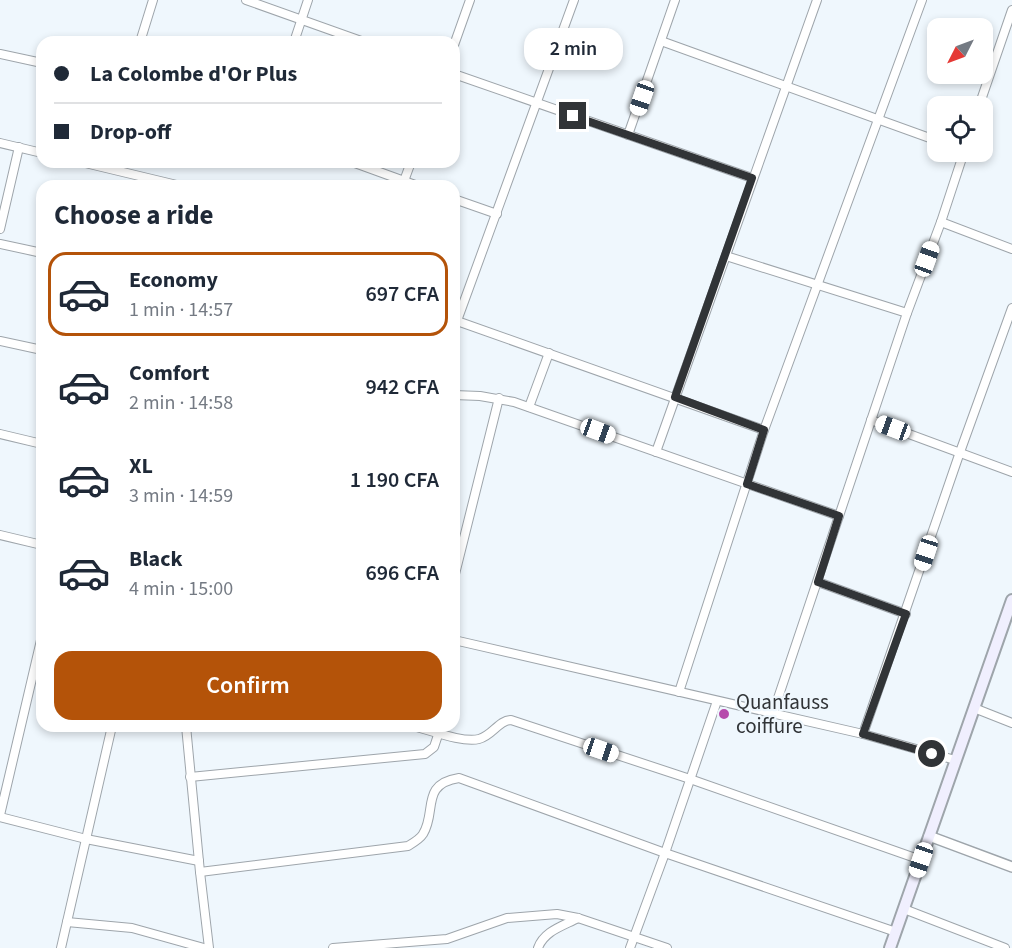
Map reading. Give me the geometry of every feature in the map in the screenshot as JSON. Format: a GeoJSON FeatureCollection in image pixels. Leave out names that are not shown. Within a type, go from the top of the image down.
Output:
{"type":"FeatureCollection","features":[{"type":"Feature","properties":{"kind":"main road"},"geometry":{"type":"LineString","coordinates":[[890,948],[955,760],[1008,625],[1012,600]]}},
{"type":"Feature","properties":{"kind":"street"},"geometry":{"type":"LineString","coordinates":[[142,36],[153,0]]}},
{"type":"Feature","properties":{"kind":"street"},"geometry":{"type":"LineString","coordinates":[[246,0],[347,36]]}},
{"type":"Feature","properties":{"kind":"street"},"geometry":{"type":"LineString","coordinates":[[296,36],[308,0]]}},
{"type":"Feature","properties":{"kind":"street"},"geometry":{"type":"LineString","coordinates":[[457,36],[470,0]]}},
{"type":"Feature","properties":{"kind":"street"},"geometry":{"type":"LineString","coordinates":[[460,314],[574,0]]}},
{"type":"Feature","properties":{"kind":"street"},"geometry":{"type":"LineString","coordinates":[[628,135],[675,0]]}},
{"type":"Feature","properties":{"kind":"street"},"geometry":{"type":"LineString","coordinates":[[656,452],[817,0]]}},
{"type":"Feature","properties":{"kind":"street"},"geometry":{"type":"LineString","coordinates":[[679,692],[764,430],[922,0]]}},
{"type":"Feature","properties":{"kind":"street"},"geometry":{"type":"LineString","coordinates":[[982,96],[1012,10]]}},
{"type":"Feature","properties":{"kind":"street"},"geometry":{"type":"LineString","coordinates":[[661,41],[927,137]]}},
{"type":"Feature","properties":{"kind":"street"},"geometry":{"type":"LineString","coordinates":[[0,54],[36,62]]}},
{"type":"Feature","properties":{"kind":"street"},"geometry":{"type":"LineString","coordinates":[[460,76],[752,178]]}},
{"type":"Feature","properties":{"kind":"street"},"geometry":{"type":"LineString","coordinates":[[0,143],[36,151]]}},
{"type":"Feature","properties":{"kind":"street"},"geometry":{"type":"LineString","coordinates":[[0,230],[19,147]]}},
{"type":"Feature","properties":{"kind":"street"},"geometry":{"type":"LineString","coordinates":[[773,713],[907,313],[961,162]]}},
{"type":"Feature","properties":{"kind":"street"},"geometry":{"type":"LineString","coordinates":[[106,168],[157,180]]}},
{"type":"Feature","properties":{"kind":"street"},"geometry":{"type":"LineString","coordinates":[[368,168],[401,180]]}},
{"type":"Feature","properties":{"kind":"street"},"geometry":{"type":"LineString","coordinates":[[460,201],[497,214]]}},
{"type":"Feature","properties":{"kind":"street"},"geometry":{"type":"LineString","coordinates":[[941,222],[1012,249]]}},
{"type":"Feature","properties":{"kind":"street"},"geometry":{"type":"LineString","coordinates":[[0,244],[36,252]]}},
{"type":"Feature","properties":{"kind":"street"},"geometry":{"type":"LineString","coordinates":[[726,256],[907,313]]}},
{"type":"Feature","properties":{"kind":"street"},"geometry":{"type":"LineString","coordinates":[[863,734],[1012,308]]}},
{"type":"Feature","properties":{"kind":"street"},"geometry":{"type":"LineString","coordinates":[[460,326],[549,353],[764,430]]}},
{"type":"Feature","properties":{"kind":"street"},"geometry":{"type":"LineString","coordinates":[[0,341],[36,349]]}},
{"type":"Feature","properties":{"kind":"street"},"geometry":{"type":"LineString","coordinates":[[529,407],[549,353]]}},
{"type":"Feature","properties":{"kind":"street"},"geometry":{"type":"LineString","coordinates":[[460,395],[499,398],[529,407],[839,516]]}},
{"type":"Feature","properties":{"kind":"street"},"geometry":{"type":"LineString","coordinates":[[460,554],[499,398]]}},
{"type":"Feature","properties":{"kind":"street"},"geometry":{"type":"LineString","coordinates":[[871,420],[1012,472]]}},
{"type":"Feature","properties":{"kind":"street"},"geometry":{"type":"LineString","coordinates":[[0,434],[36,443]]}},
{"type":"Feature","properties":{"kind":"street"},"geometry":{"type":"LineString","coordinates":[[0,535],[36,544]]}},
{"type":"Feature","properties":{"kind":"street"},"geometry":{"type":"LineString","coordinates":[[818,582],[906,614]]}},
{"type":"Feature","properties":{"kind":"street"},"geometry":{"type":"LineString","coordinates":[[460,641],[863,734],[955,760]]}},
{"type":"Feature","properties":{"kind":"street"},"geometry":{"type":"LineString","coordinates":[[36,662],[0,816],[86,839],[199,861]]}},
{"type":"Feature","properties":{"kind":"street"},"geometry":{"type":"LineString","coordinates":[[630,948],[717,701]]}},
{"type":"Feature","properties":{"kind":"street"},"geometry":{"type":"LineString","coordinates":[[974,708],[1012,723]]}},
{"type":"Feature","properties":{"kind":"street"},"geometry":{"type":"LineString","coordinates":[[190,777],[424,754],[434,747],[439,732],[470,740],[481,739],[506,720],[512,720],[690,779],[921,860]]}},
{"type":"Feature","properties":{"kind":"street"},"geometry":{"type":"LineString","coordinates":[[61,948],[111,732]]}},
{"type":"Feature","properties":{"kind":"street"},"geometry":{"type":"LineString","coordinates":[[186,732],[209,948]]}},
{"type":"Feature","properties":{"kind":"street"},"geometry":{"type":"LineString","coordinates":[[200,872],[408,846],[424,833],[433,794],[449,779],[459,778],[665,853],[896,933]]}},
{"type":"Feature","properties":{"kind":"street"},"geometry":{"type":"LineString","coordinates":[[930,836],[1012,867]]}},
{"type":"Feature","properties":{"kind":"street"},"geometry":{"type":"LineString","coordinates":[[904,909],[1005,948]]}},
{"type":"Feature","properties":{"kind":"street"},"geometry":{"type":"LineString","coordinates":[[333,948],[447,939],[507,918],[557,914],[578,918],[667,948]]}},
{"type":"Feature","properties":{"kind":"street"},"geometry":{"type":"LineString","coordinates":[[538,948],[546,935],[578,918]]}},
{"type":"Feature","properties":{"kind":"street"},"geometry":{"type":"LineString","coordinates":[[67,921],[132,928],[204,948]]}},
{"type":"Feature","properties":{"kind":"street"},"geometry":{"type":"LineString","coordinates":[[447,939],[448,948]]}},
{"type":"Feature","properties":{"kind":"place","name":"Quanfauss coiffure"},"geometry":{"type":"Point","coordinates":[724,714]}},
{"type":"Feature","properties":{"kind":"route"},"geometry":{"type":"LineString","coordinates":[[573,116],[752,178],[675,397],[764,430],[747,484],[839,516],[818,582],[906,614],[863,734],[932,754]]}}]}
